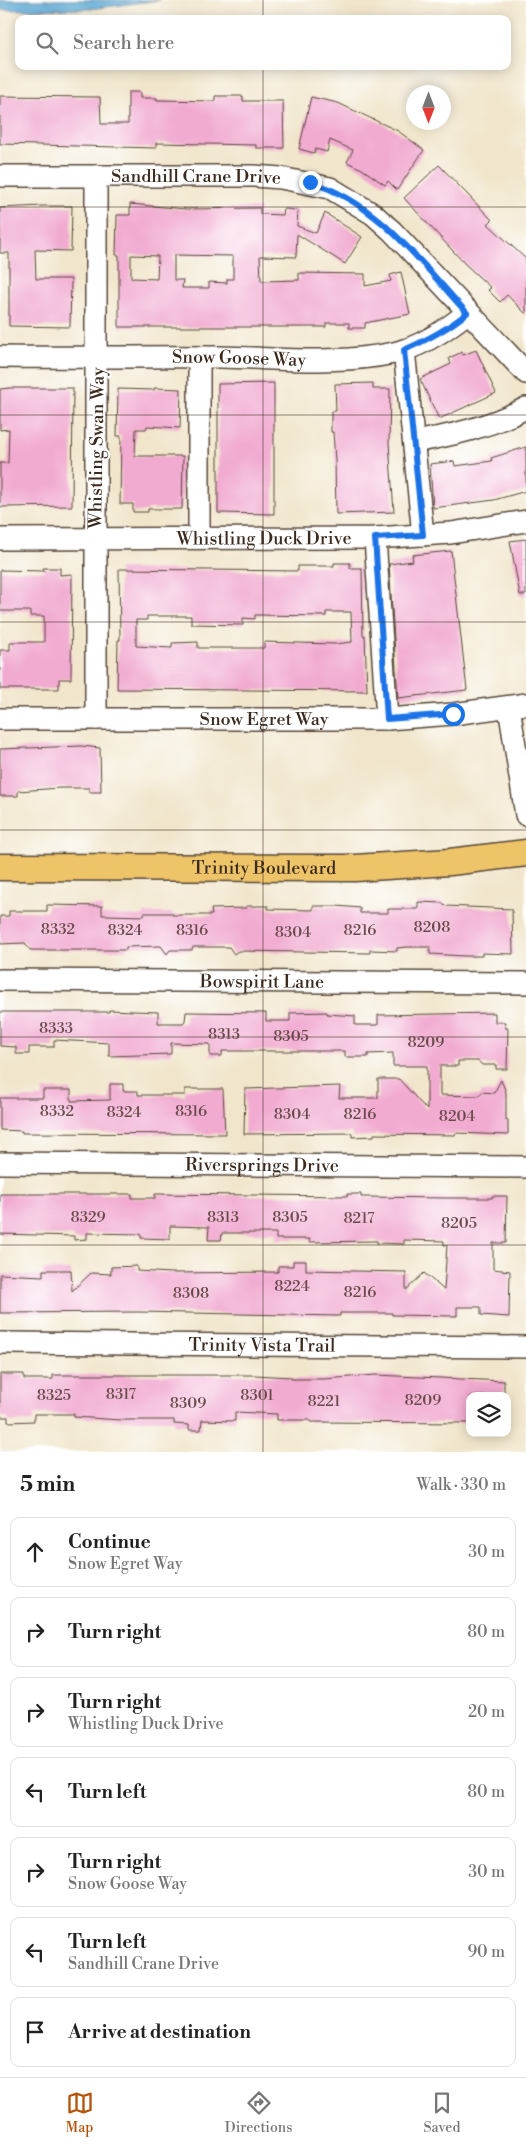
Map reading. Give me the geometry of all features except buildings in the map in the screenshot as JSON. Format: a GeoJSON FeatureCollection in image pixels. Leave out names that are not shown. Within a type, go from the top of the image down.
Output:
{"type":"FeatureCollection","features":[{"type":"Feature","properties":{"kind":"main road","name":"Trinity Boulevard"},"geometry":{"type":"LineString","coordinates":[[0,867],[355,868],[450,862],[526,853]]}},
{"type":"Feature","properties":{"kind":"street","name":"Sandhill Crane Drive"},"geometry":{"type":"LineString","coordinates":[[0,176],[254,176],[310,182],[330,188],[351,199],[379,220],[526,373]]}},
{"type":"Feature","properties":{"kind":"street","name":"Whistling Swan Way"},"geometry":{"type":"LineString","coordinates":[[96,176],[98,358],[96,719]]}},
{"type":"Feature","properties":{"kind":"street","name":"Snow Goose Way"},"geometry":{"type":"LineString","coordinates":[[0,357],[340,359],[404,350],[425,341],[467,313]]}},
{"type":"Feature","properties":{"kind":"street"},"geometry":{"type":"LineString","coordinates":[[404,350],[423,535]]}},
{"type":"Feature","properties":{"kind":"street"},"geometry":{"type":"LineString","coordinates":[[199,357],[199,537]]}},
{"type":"Feature","properties":{"kind":"street"},"geometry":{"type":"LineString","coordinates":[[414,442],[465,433],[498,422],[526,408]]}},
{"type":"Feature","properties":{"kind":"street","name":"Whistling Duck Drive"},"geometry":{"type":"LineString","coordinates":[[0,539],[375,538],[423,535],[526,521]]}},
{"type":"Feature","properties":{"kind":"street"},"geometry":{"type":"LineString","coordinates":[[375,538],[387,719]]}},
{"type":"Feature","properties":{"kind":"street"},"geometry":{"type":"LineString","coordinates":[[517,705],[526,815]]}},
{"type":"Feature","properties":{"kind":"street","name":"Snow Egret Way"},"geometry":{"type":"LineString","coordinates":[[0,719],[387,719],[453,714],[517,705]]}},
{"type":"Feature","properties":{"kind":"street","name":"Bowspirit Lane"},"geometry":{"type":"LineString","coordinates":[[0,980],[526,983]]}},
{"type":"Feature","properties":{"kind":"street","name":"Riversprings Drive"},"geometry":{"type":"LineString","coordinates":[[0,1163],[526,1167]]}},
{"type":"Feature","properties":{"kind":"street","name":"Trinity Vista Trail"},"geometry":{"type":"LineString","coordinates":[[0,1343],[526,1347]]}},
{"type":"Feature","properties":{"kind":"water"},"geometry":{"type":"Polygon","coordinates":[[[0,0],[160,0],[90,9],[0,10],[0,0]]]}},
{"type":"Feature","properties":{"kind":"route"},"geometry":{"type":"LineString","coordinates":[[310,182],[330,188],[373,214],[392,231],[467,313],[425,341],[404,350],[423,535],[375,538],[387,719],[453,714]]}}]}
